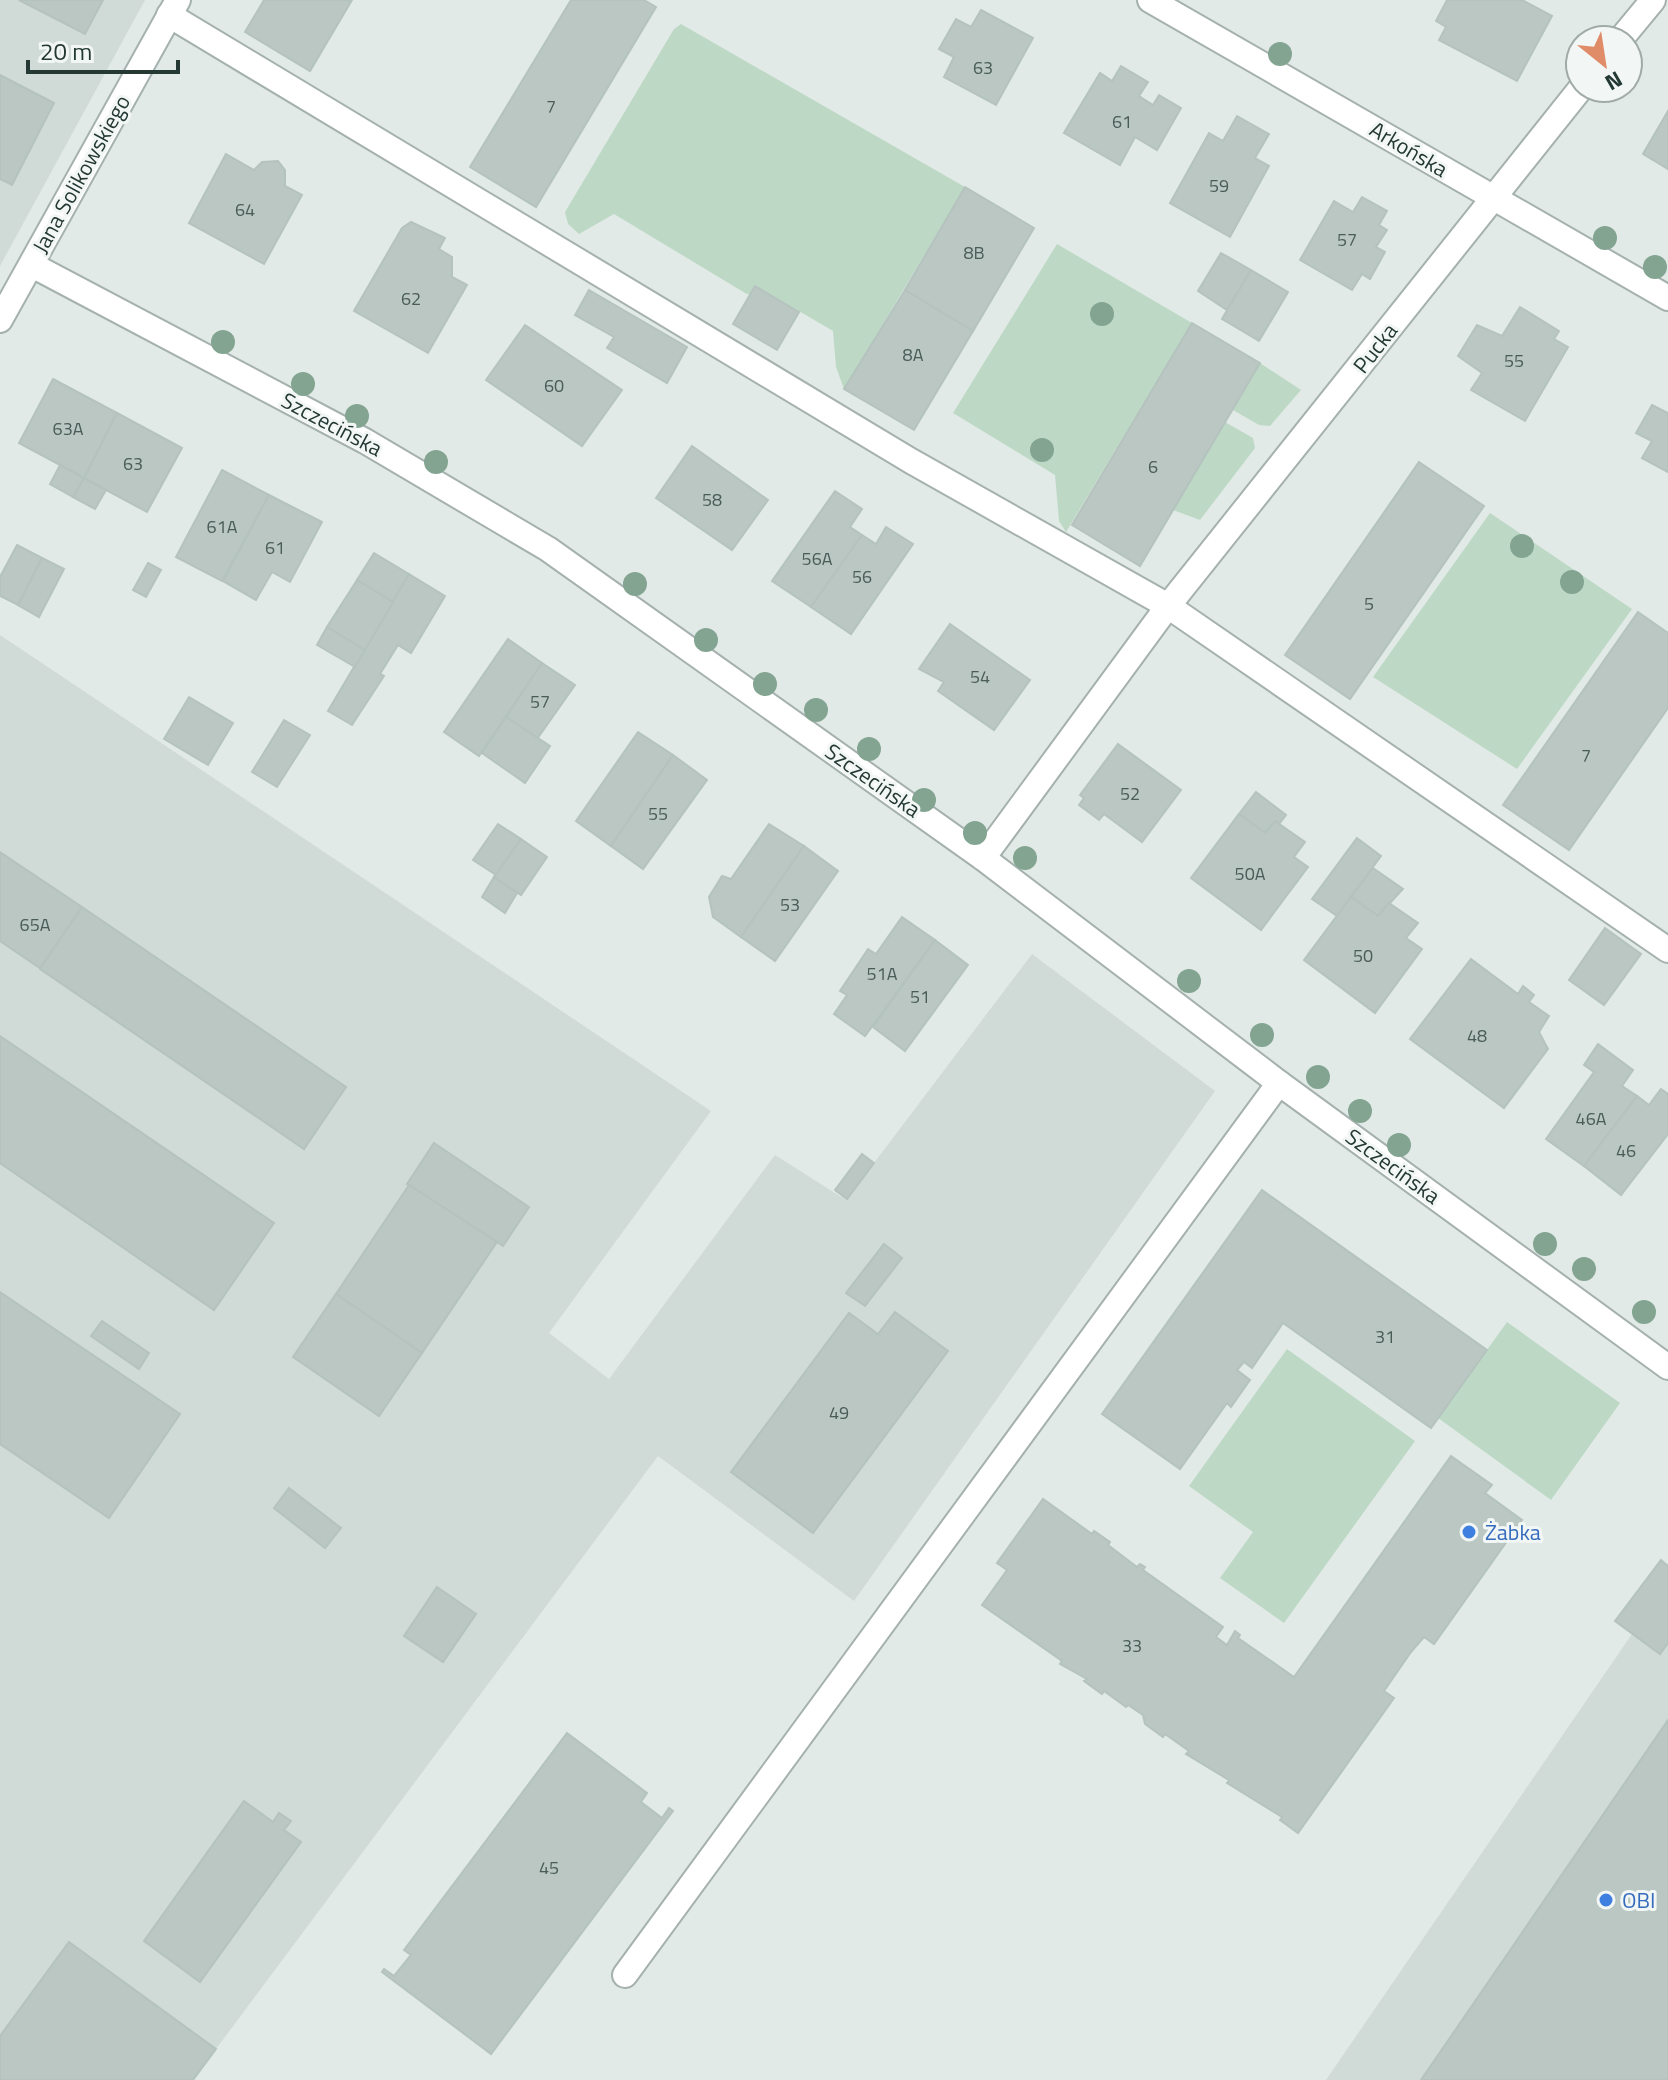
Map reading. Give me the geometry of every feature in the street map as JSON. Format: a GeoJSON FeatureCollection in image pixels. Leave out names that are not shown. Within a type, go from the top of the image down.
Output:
{"type":"FeatureCollection","features":[{"type":"Feature","properties":{"kind":"street","name":"Arkońska"},"geometry":{"type":"LineString","coordinates":[[1150,0],[1668,298]]}},
{"type":"Feature","properties":{"kind":"street"},"geometry":{"type":"LineString","coordinates":[[1633,24],[1653,0]]}},
{"type":"Feature","properties":{"kind":"street"},"geometry":{"type":"LineString","coordinates":[[173,7],[911,461],[1168,606],[1668,950]]}},
{"type":"Feature","properties":{"kind":"street","name":"Jana Solikowskiego"},"geometry":{"type":"LineString","coordinates":[[0,320],[173,7]]}},
{"type":"Feature","properties":{"kind":"street","name":"Pucka"},"geometry":{"type":"LineString","coordinates":[[983,858],[1168,606],[1568,104]]}},
{"type":"Feature","properties":{"kind":"street","name":"Szczecińska"},"geometry":{"type":"LineString","coordinates":[[32,265],[365,441],[548,549],[983,858],[1279,1083],[1668,1367]]}},
{"type":"Feature","properties":{"kind":"street"},"geometry":{"type":"LineString","coordinates":[[625,1975],[1279,1083]]}},
{"type":"Feature","properties":{"kind":"shaded area"},"geometry":{"type":"Polygon","coordinates":[[[0,0],[145,0],[0,266],[0,0]]]}},
{"type":"Feature","properties":{"kind":"shaded area"},"geometry":{"type":"Polygon","coordinates":[[[0,635],[711,1111],[549,1333],[609,1379],[775,1155],[846,1200],[1032,954],[1215,1091],[854,1601],[658,1456],[216,2049],[0,2036],[0,635]]]}},
{"type":"Feature","properties":{"kind":"shaded area"},"geometry":{"type":"Polygon","coordinates":[[[1632,1634],[1660,1654],[1668,1643],[1668,2080],[1326,2080],[1632,1634]]]}},
{"type":"Feature","properties":{"kind":"green space"},"geometry":{"type":"Polygon","coordinates":[[[681,24],[965,187],[844,389],[836,367],[833,331],[756,286],[750,295],[745,293],[614,214],[579,234],[568,224],[565,212],[674,29],[681,24]]]}},
{"type":"Feature","properties":{"kind":"green space"},"geometry":{"type":"Polygon","coordinates":[[[1057,244],[1192,323],[1066,532],[1059,521],[1055,475],[953,413],[1057,244]]]}},
{"type":"Feature","properties":{"kind":"green space"},"geometry":{"type":"Polygon","coordinates":[[[1260,363],[1301,390],[1270,426],[1259,425],[1233,410],[1260,363]]]}},
{"type":"Feature","properties":{"kind":"green space"},"geometry":{"type":"Polygon","coordinates":[[[1225,422],[1253,438],[1255,448],[1200,520],[1173,510],[1225,422]]]}},
{"type":"Feature","properties":{"kind":"green space"},"geometry":{"type":"Polygon","coordinates":[[[1490,513],[1632,609],[1517,769],[1373,677],[1490,513]]]}},
{"type":"Feature","properties":{"kind":"green space"},"geometry":{"type":"Polygon","coordinates":[[[1507,1322],[1620,1403],[1551,1500],[1438,1418],[1507,1322]]]}},
{"type":"Feature","properties":{"kind":"green space"},"geometry":{"type":"Polygon","coordinates":[[[1287,1349],[1415,1441],[1284,1623],[1220,1578],[1253,1532],[1189,1486],[1287,1349]]]}},
{"type":"Feature","properties":{"kind":"building"},"geometry":{"type":"Polygon","coordinates":[[[19,0],[103,0],[85,34],[19,0]]]}},
{"type":"Feature","properties":{"kind":"building"},"geometry":{"type":"Polygon","coordinates":[[[264,0],[352,0],[310,71],[245,32],[264,0]]]}},
{"type":"Feature","properties":{"kind":"building"},"geometry":{"type":"Polygon","coordinates":[[[571,0],[644,0],[656,7],[536,207],[470,167],[571,0]]]}},
{"type":"Feature","properties":{"kind":"building"},"geometry":{"type":"Polygon","coordinates":[[[1447,0],[1522,0],[1552,16],[1517,81],[1439,40],[1446,27],[1436,21],[1447,0]]]}},
{"type":"Feature","properties":{"kind":"building"},"geometry":{"type":"Polygon","coordinates":[[[981,10],[1033,38],[996,105],[944,77],[954,57],[939,49],[956,19],[971,27],[981,10]]]}},
{"type":"Feature","properties":{"kind":"building"},"geometry":{"type":"Polygon","coordinates":[[[1121,66],[1148,82],[1139,96],[1153,105],[1159,95],[1181,108],[1157,150],[1135,137],[1120,165],[1064,133],[1100,73],[1112,81],[1121,66]]]}},
{"type":"Feature","properties":{"kind":"building"},"geometry":{"type":"Polygon","coordinates":[[[0,75],[54,103],[12,185],[0,179],[0,75]]]}},
{"type":"Feature","properties":{"kind":"building"},"geometry":{"type":"Polygon","coordinates":[[[1668,111],[1668,169],[1643,154],[1668,111]]]}},
{"type":"Feature","properties":{"kind":"building"},"geometry":{"type":"Polygon","coordinates":[[[1237,116],[1269,134],[1255,158],[1269,166],[1230,237],[1170,203],[1209,133],[1223,141],[1237,116]]]}},
{"type":"Feature","properties":{"kind":"building"},"geometry":{"type":"Polygon","coordinates":[[[226,154],[254,170],[262,162],[278,161],[285,170],[285,186],[302,195],[264,264],[189,223],[226,154]]]}},
{"type":"Feature","properties":{"kind":"building"},"geometry":{"type":"Polygon","coordinates":[[[965,187],[1034,228],[973,331],[905,290],[965,187]]]}},
{"type":"Feature","properties":{"kind":"building"},"geometry":{"type":"Polygon","coordinates":[[[1362,197],[1387,211],[1379,225],[1387,230],[1376,247],[1385,252],[1370,279],[1362,274],[1352,290],[1300,260],[1334,201],[1353,212],[1362,197]]]}},
{"type":"Feature","properties":{"kind":"building"},"geometry":{"type":"Polygon","coordinates":[[[411,222],[445,238],[439,249],[452,257],[452,277],[467,285],[428,353],[354,311],[402,228],[411,222]]]}},
{"type":"Feature","properties":{"kind":"building"},"geometry":{"type":"Polygon","coordinates":[[[1221,253],[1251,270],[1227,310],[1198,291],[1221,253]]]}},
{"type":"Feature","properties":{"kind":"building"},"geometry":{"type":"Polygon","coordinates":[[[1251,270],[1288,292],[1259,341],[1222,319],[1251,270]]]}},
{"type":"Feature","properties":{"kind":"building"},"geometry":{"type":"Polygon","coordinates":[[[755,286],[799,312],[777,350],[733,324],[755,286]]]}},
{"type":"Feature","properties":{"kind":"building"},"geometry":{"type":"Polygon","coordinates":[[[589,290],[687,347],[667,383],[607,348],[614,337],[575,315],[589,290]]]}},
{"type":"Feature","properties":{"kind":"building"},"geometry":{"type":"Polygon","coordinates":[[[905,290],[973,331],[914,430],[844,389],[905,290]]]}},
{"type":"Feature","properties":{"kind":"building"},"geometry":{"type":"Polygon","coordinates":[[[1520,307],[1559,331],[1554,339],[1568,347],[1525,421],[1471,390],[1482,373],[1458,356],[1477,325],[1502,336],[1520,307]]]}},
{"type":"Feature","properties":{"kind":"building"},"geometry":{"type":"Polygon","coordinates":[[[1192,323],[1260,363],[1140,566],[1072,525],[1192,323]]]}},
{"type":"Feature","properties":{"kind":"building"},"geometry":{"type":"Polygon","coordinates":[[[525,325],[622,390],[582,446],[486,380],[525,325]]]}},
{"type":"Feature","properties":{"kind":"building"},"geometry":{"type":"Polygon","coordinates":[[[53,379],[117,413],[84,478],[19,443],[53,379]]]}},
{"type":"Feature","properties":{"kind":"building"},"geometry":{"type":"Polygon","coordinates":[[[1652,405],[1668,413],[1668,472],[1642,458],[1652,441],[1636,433],[1652,405]]]}},
{"type":"Feature","properties":{"kind":"building"},"geometry":{"type":"Polygon","coordinates":[[[117,413],[182,448],[147,512],[84,478],[117,413]]]}},
{"type":"Feature","properties":{"kind":"building"},"geometry":{"type":"Polygon","coordinates":[[[692,446],[768,500],[732,550],[656,498],[692,446]]]}},
{"type":"Feature","properties":{"kind":"building"},"geometry":{"type":"Polygon","coordinates":[[[1419,462],[1484,506],[1350,699],[1285,655],[1419,462]]]}},
{"type":"Feature","properties":{"kind":"building"},"geometry":{"type":"Polygon","coordinates":[[[60,465],[84,478],[73,497],[50,484],[60,465]]]}},
{"type":"Feature","properties":{"kind":"building"},"geometry":{"type":"Polygon","coordinates":[[[222,470],[269,495],[222,581],[176,557],[222,470]]]}},
{"type":"Feature","properties":{"kind":"building"},"geometry":{"type":"Polygon","coordinates":[[[84,478],[106,490],[95,509],[73,497],[84,478]]]}},
{"type":"Feature","properties":{"kind":"building"},"geometry":{"type":"Polygon","coordinates":[[[835,491],[862,509],[850,527],[862,535],[811,607],[772,581],[835,491]]]}},
{"type":"Feature","properties":{"kind":"building"},"geometry":{"type":"Polygon","coordinates":[[[269,495],[322,522],[290,582],[272,572],[256,600],[223,581],[269,495]]]}},
{"type":"Feature","properties":{"kind":"building"},"geometry":{"type":"Polygon","coordinates":[[[886,527],[913,544],[851,634],[811,607],[862,535],[876,544],[886,527]]]}},
{"type":"Feature","properties":{"kind":"building"},"geometry":{"type":"Polygon","coordinates":[[[17,545],[42,558],[18,605],[0,596],[0,577],[17,545]]]}},
{"type":"Feature","properties":{"kind":"building"},"geometry":{"type":"Polygon","coordinates":[[[374,553],[409,574],[393,602],[357,580],[374,553]]]}},
{"type":"Feature","properties":{"kind":"building"},"geometry":{"type":"Polygon","coordinates":[[[42,558],[64,569],[39,617],[18,605],[42,558]]]}},
{"type":"Feature","properties":{"kind":"building"},"geometry":{"type":"Polygon","coordinates":[[[148,563],[161,570],[146,597],[133,590],[148,563]]]}},
{"type":"Feature","properties":{"kind":"building"},"geometry":{"type":"Polygon","coordinates":[[[409,574],[445,596],[411,653],[398,645],[380,674],[384,676],[352,725],[328,711],[409,574]]]}},
{"type":"Feature","properties":{"kind":"building"},"geometry":{"type":"Polygon","coordinates":[[[357,580],[393,602],[365,650],[327,627],[357,580]]]}},
{"type":"Feature","properties":{"kind":"building"},"geometry":{"type":"Polygon","coordinates":[[[1638,612],[1668,633],[1668,708],[1569,850],[1503,805],[1638,612]]]}},
{"type":"Feature","properties":{"kind":"building"},"geometry":{"type":"Polygon","coordinates":[[[950,624],[1030,680],[994,730],[938,691],[944,682],[919,669],[950,624]]]}},
{"type":"Feature","properties":{"kind":"building"},"geometry":{"type":"Polygon","coordinates":[[[327,627],[365,650],[355,667],[317,645],[327,627]]]}},
{"type":"Feature","properties":{"kind":"building"},"geometry":{"type":"Polygon","coordinates":[[[508,639],[542,663],[479,756],[444,732],[508,639]]]}},
{"type":"Feature","properties":{"kind":"building"},"geometry":{"type":"Polygon","coordinates":[[[542,663],[575,685],[537,739],[506,717],[542,663]]]}},
{"type":"Feature","properties":{"kind":"building"},"geometry":{"type":"Polygon","coordinates":[[[189,697],[233,723],[208,765],[164,739],[189,697]]]}},
{"type":"Feature","properties":{"kind":"building"},"geometry":{"type":"Polygon","coordinates":[[[506,717],[550,746],[525,783],[482,753],[506,717]]]}},
{"type":"Feature","properties":{"kind":"building"},"geometry":{"type":"Polygon","coordinates":[[[284,720],[310,735],[277,787],[252,772],[284,720]]]}},
{"type":"Feature","properties":{"kind":"building"},"geometry":{"type":"Polygon","coordinates":[[[638,732],[673,755],[611,846],[576,821],[638,732]]]}},
{"type":"Feature","properties":{"kind":"building"},"geometry":{"type":"Polygon","coordinates":[[[1118,744],[1181,790],[1142,842],[1104,814],[1099,820],[1079,805],[1084,798],[1080,795],[1118,744]]]}},
{"type":"Feature","properties":{"kind":"building"},"geometry":{"type":"Polygon","coordinates":[[[673,755],[707,780],[643,869],[611,846],[673,755]]]}},
{"type":"Feature","properties":{"kind":"building"},"geometry":{"type":"Polygon","coordinates":[[[1256,792],[1286,815],[1279,824],[1275,821],[1265,833],[1239,814],[1256,792]]]}},
{"type":"Feature","properties":{"kind":"building"},"geometry":{"type":"Polygon","coordinates":[[[1239,814],[1265,833],[1275,821],[1305,842],[1294,857],[1308,867],[1261,930],[1191,878],[1239,814]]]}},
{"type":"Feature","properties":{"kind":"building"},"geometry":{"type":"Polygon","coordinates":[[[498,824],[521,839],[496,875],[473,860],[498,824]]]}},
{"type":"Feature","properties":{"kind":"building"},"geometry":{"type":"Polygon","coordinates":[[[769,824],[804,846],[741,937],[713,917],[709,897],[722,876],[731,879],[769,824]]]}},
{"type":"Feature","properties":{"kind":"building"},"geometry":{"type":"Polygon","coordinates":[[[1357,838],[1381,856],[1337,916],[1312,899],[1357,838]]]}},
{"type":"Feature","properties":{"kind":"building"},"geometry":{"type":"Polygon","coordinates":[[[521,839],[547,857],[521,895],[494,877],[521,839]]]}},
{"type":"Feature","properties":{"kind":"building"},"geometry":{"type":"Polygon","coordinates":[[[804,846],[838,871],[775,961],[741,937],[804,846]]]}},
{"type":"Feature","properties":{"kind":"building"},"geometry":{"type":"Polygon","coordinates":[[[0,852],[82,907],[40,968],[0,941],[0,852]]]}},
{"type":"Feature","properties":{"kind":"building"},"geometry":{"type":"Polygon","coordinates":[[[1373,868],[1403,889],[1378,916],[1351,897],[1373,868]]]}},
{"type":"Feature","properties":{"kind":"building"},"geometry":{"type":"Polygon","coordinates":[[[494,877],[517,893],[505,913],[482,897],[494,877]]]}},
{"type":"Feature","properties":{"kind":"building"},"geometry":{"type":"Polygon","coordinates":[[[1351,897],[1378,916],[1389,903],[1418,923],[1406,938],[1422,949],[1375,1013],[1304,960],[1351,897]]]}},
{"type":"Feature","properties":{"kind":"building"},"geometry":{"type":"Polygon","coordinates":[[[82,907],[346,1087],[304,1149],[40,969],[82,907]]]}},
{"type":"Feature","properties":{"kind":"building"},"geometry":{"type":"Polygon","coordinates":[[[902,917],[935,940],[865,1036],[834,1014],[847,995],[840,991],[868,949],[876,954],[902,917]]]}},
{"type":"Feature","properties":{"kind":"building"},"geometry":{"type":"Polygon","coordinates":[[[1605,928],[1641,954],[1604,1005],[1569,980],[1605,928]]]}},
{"type":"Feature","properties":{"kind":"building"},"geometry":{"type":"Polygon","coordinates":[[[935,940],[968,965],[905,1051],[873,1027],[935,940]]]}},
{"type":"Feature","properties":{"kind":"building"},"geometry":{"type":"Polygon","coordinates":[[[1471,959],[1518,994],[1523,986],[1534,995],[1529,1002],[1549,1016],[1539,1032],[1548,1049],[1504,1108],[1410,1039],[1471,959]]]}},
{"type":"Feature","properties":{"kind":"building"},"geometry":{"type":"Polygon","coordinates":[[[0,1036],[274,1223],[214,1310],[0,1163],[0,1036]]]}},
{"type":"Feature","properties":{"kind":"building"},"geometry":{"type":"Polygon","coordinates":[[[1598,1044],[1633,1070],[1622,1086],[1637,1096],[1584,1166],[1546,1139],[1594,1072],[1584,1065],[1598,1044]]]}},
{"type":"Feature","properties":{"kind":"building"},"geometry":{"type":"Polygon","coordinates":[[[1661,1089],[1668,1094],[1668,1134],[1621,1195],[1584,1166],[1637,1096],[1649,1105],[1661,1089]]]}},
{"type":"Feature","properties":{"kind":"building"},"geometry":{"type":"Polygon","coordinates":[[[434,1143],[529,1207],[503,1246],[407,1184],[434,1143]]]}},
{"type":"Feature","properties":{"kind":"building"},"geometry":{"type":"Polygon","coordinates":[[[862,1154],[874,1163],[847,1199],[835,1190],[862,1154]]]}},
{"type":"Feature","properties":{"kind":"building"},"geometry":{"type":"Polygon","coordinates":[[[409,1185],[497,1242],[422,1353],[336,1294],[409,1185]]]}},
{"type":"Feature","properties":{"kind":"building"},"geometry":{"type":"Polygon","coordinates":[[[1262,1190],[1487,1350],[1431,1428],[1283,1323],[1252,1368],[1244,1362],[1237,1370],[1250,1380],[1231,1407],[1227,1403],[1180,1469],[1102,1414],[1262,1190]]]}},
{"type":"Feature","properties":{"kind":"building"},"geometry":{"type":"Polygon","coordinates":[[[884,1244],[902,1258],[865,1306],[846,1293],[884,1244]]]}},
{"type":"Feature","properties":{"kind":"building"},"geometry":{"type":"Polygon","coordinates":[[[0,1292],[180,1414],[109,1518],[0,1444],[0,1292]]]}},
{"type":"Feature","properties":{"kind":"building"},"geometry":{"type":"Polygon","coordinates":[[[336,1294],[422,1353],[379,1416],[293,1357],[336,1294]]]}},
{"type":"Feature","properties":{"kind":"building"},"geometry":{"type":"Polygon","coordinates":[[[895,1312],[948,1351],[813,1533],[731,1472],[849,1313],[878,1334],[895,1312]]]}},
{"type":"Feature","properties":{"kind":"building"},"geometry":{"type":"Polygon","coordinates":[[[102,1321],[149,1353],[139,1369],[91,1336],[102,1321]]]}},
{"type":"Feature","properties":{"kind":"building"},"geometry":{"type":"Polygon","coordinates":[[[1451,1456],[1492,1485],[1485,1493],[1522,1520],[1434,1644],[1424,1637],[1411,1652],[1384,1691],[1394,1698],[1298,1833],[1280,1820],[1282,1817],[1186,1754],[1189,1751],[1165,1734],[1163,1737],[1145,1724],[1143,1715],[1104,1691],[1102,1694],[1084,1681],[1087,1679],[1060,1664],[1062,1661],[982,1605],[1007,1570],[997,1563],[1043,1499],[1092,1534],[1094,1531],[1110,1542],[1108,1545],[1137,1567],[1140,1564],[1145,1567],[1143,1570],[1223,1627],[1216,1637],[1227,1645],[1235,1631],[1240,1635],[1238,1638],[1294,1677],[1451,1456]]]}},
{"type":"Feature","properties":{"kind":"building"},"geometry":{"type":"Polygon","coordinates":[[[289,1488],[341,1528],[325,1548],[274,1508],[289,1488]]]}},
{"type":"Feature","properties":{"kind":"building"},"geometry":{"type":"Polygon","coordinates":[[[1661,1560],[1668,1566],[1668,1643],[1660,1654],[1615,1621],[1661,1560]]]}},
{"type":"Feature","properties":{"kind":"building"},"geometry":{"type":"Polygon","coordinates":[[[437,1587],[476,1614],[443,1662],[404,1636],[437,1587]]]}},
{"type":"Feature","properties":{"kind":"building","name":"OBI"},"geometry":{"type":"Polygon","coordinates":[[[1668,1720],[1668,2080],[1421,2080],[1668,1720]]]}},
{"type":"Feature","properties":{"kind":"building"},"geometry":{"type":"Polygon","coordinates":[[[567,1733],[647,1793],[641,1802],[662,1818],[669,1808],[673,1811],[491,2054],[382,1972],[384,1969],[394,1976],[411,1955],[404,1950],[567,1733]]]}},
{"type":"Feature","properties":{"kind":"building"},"geometry":{"type":"Polygon","coordinates":[[[244,1801],[273,1822],[279,1813],[291,1821],[284,1830],[301,1842],[200,1982],[144,1941],[244,1801]]]}},
{"type":"Feature","properties":{"kind":"building"},"geometry":{"type":"Polygon","coordinates":[[[69,1942],[216,2049],[193,2080],[0,2080],[0,2036],[69,1942]]]}},
{"type":"Feature","properties":{"kind":"place","name":"Żabka"},"geometry":{"type":"Point","coordinates":[1469,1532]}},
{"type":"Feature","properties":{"kind":"place","name":"OBI"},"geometry":{"type":"Point","coordinates":[1606,1900]}}]}
